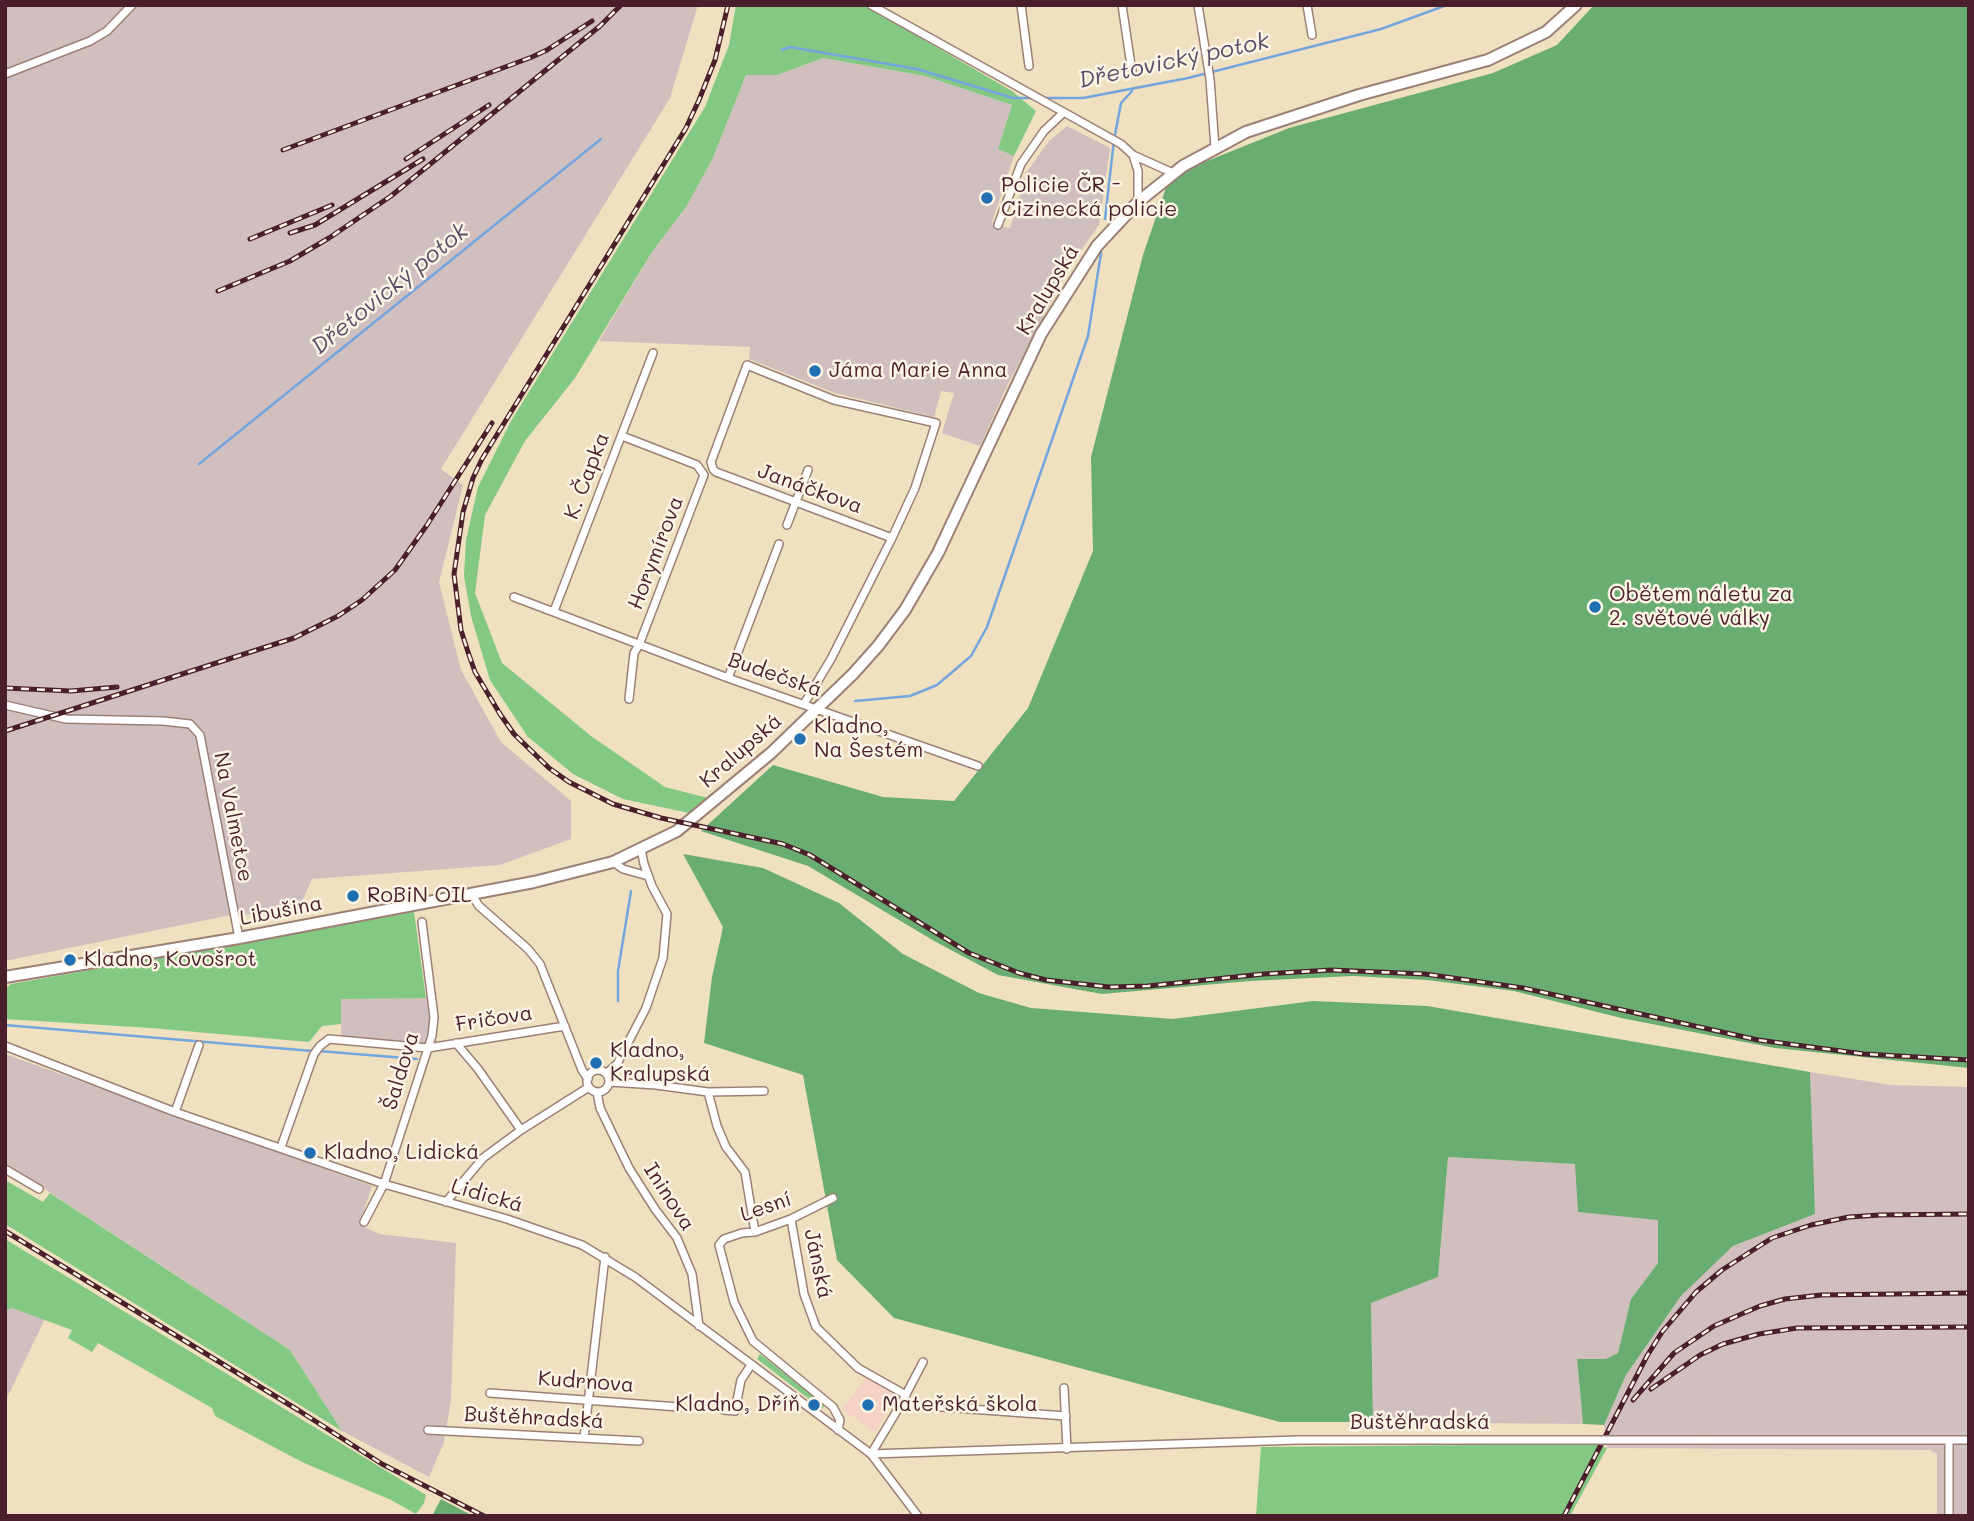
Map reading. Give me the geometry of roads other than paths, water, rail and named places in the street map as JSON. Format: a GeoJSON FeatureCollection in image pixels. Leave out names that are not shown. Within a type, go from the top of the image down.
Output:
{"type":"FeatureCollection","features":[{"type":"Feature","properties":{"kind":"main road","name":"Kralupská"},"geometry":{"type":"LineString","coordinates":[[641,849],[677,831],[771,753],[870,656],[905,610],[938,553],[1041,334],[1097,246],[1138,202],[1173,173],[1246,132],[1397,84],[1488,60],[1546,32],[1576,5]]}},
{"type":"Feature","properties":{"kind":"main road","name":"Libušina"},"geometry":{"type":"LineString","coordinates":[[5,977],[239,938],[534,883],[613,862],[641,849]]}},
{"type":"Feature","properties":{"kind":"street"},"geometry":{"type":"LineString","coordinates":[[5,74],[90,41],[107,31],[132,5]]}},
{"type":"Feature","properties":{"kind":"street"},"geometry":{"type":"LineString","coordinates":[[871,5],[1121,144],[1133,155],[1173,173]]}},
{"type":"Feature","properties":{"kind":"street"},"geometry":{"type":"LineString","coordinates":[[1021,5],[1029,66]]}},
{"type":"Feature","properties":{"kind":"street"},"geometry":{"type":"LineString","coordinates":[[1122,5],[1132,72]]}},
{"type":"Feature","properties":{"kind":"street"},"geometry":{"type":"LineString","coordinates":[[1198,5],[1210,79],[1215,148]]}},
{"type":"Feature","properties":{"kind":"street"},"geometry":{"type":"LineString","coordinates":[[1307,5],[1312,35]]}},
{"type":"Feature","properties":{"kind":"street"},"geometry":{"type":"LineString","coordinates":[[998,225],[1021,164],[1044,131],[1063,113]]}},
{"type":"Feature","properties":{"kind":"street"},"geometry":{"type":"LineString","coordinates":[[1133,155],[1138,172],[1138,202]]}},
{"type":"Feature","properties":{"kind":"street","name":"K. Čapka"},"geometry":{"type":"LineString","coordinates":[[554,611],[653,353]]}},
{"type":"Feature","properties":{"kind":"street","name":"Kralupská"},"geometry":{"type":"LineString","coordinates":[[716,472],[711,462],[747,365],[834,400],[936,424],[915,488],[892,538],[831,659],[804,704]]}},
{"type":"Feature","properties":{"kind":"street","name":"Horymírova"},"geometry":{"type":"LineString","coordinates":[[622,436],[697,465],[704,472],[704,479],[639,645]]}},
{"type":"Feature","properties":{"kind":"street"},"geometry":{"type":"LineString","coordinates":[[787,525],[808,470]]}},
{"type":"Feature","properties":{"kind":"street","name":"Janáčkova"},"geometry":{"type":"LineString","coordinates":[[716,472],[892,538]]}},
{"type":"Feature","properties":{"kind":"street"},"geometry":{"type":"LineString","coordinates":[[728,678],[779,544]]}},
{"type":"Feature","properties":{"kind":"street","name":"Budečská"},"geometry":{"type":"LineString","coordinates":[[514,597],[728,678],[978,766]]}},
{"type":"Feature","properties":{"kind":"street"},"geometry":{"type":"LineString","coordinates":[[629,699],[634,653],[639,645]]}},
{"type":"Feature","properties":{"kind":"street","name":"Na Valmetce"},"geometry":{"type":"LineString","coordinates":[[5,705],[66,719],[190,724],[200,734],[239,938]]}},
{"type":"Feature","properties":{"kind":"street"},"geometry":{"type":"LineString","coordinates":[[607,1073],[617,1064],[646,1008],[663,958],[667,914],[648,876],[641,849]]}},
{"type":"Feature","properties":{"kind":"street"},"geometry":{"type":"LineString","coordinates":[[613,862],[622,869],[648,876]]}},
{"type":"Feature","properties":{"kind":"street"},"geometry":{"type":"LineString","coordinates":[[472,895],[492,920],[528,949],[540,964],[588,1083],[597,1092],[604,1091],[610,1082]]}},
{"type":"Feature","properties":{"kind":"street","name":"Šaldova"},"geometry":{"type":"LineString","coordinates":[[363,1222],[384,1184],[432,1036],[434,1017],[422,922]]}},
{"type":"Feature","properties":{"kind":"street","name":"Fričova"},"geometry":{"type":"LineString","coordinates":[[281,1147],[314,1054],[329,1039],[428,1048],[565,1026]]}},
{"type":"Feature","properties":{"kind":"street"},"geometry":{"type":"LineString","coordinates":[[456,1043],[521,1130]]}},
{"type":"Feature","properties":{"kind":"street"},"geometry":{"type":"LineString","coordinates":[[175,1112],[199,1045]]}},
{"type":"Feature","properties":{"kind":"street","name":"Lidická"},"geometry":{"type":"LineString","coordinates":[[5,1046],[175,1112],[384,1184],[556,1235],[605,1257],[871,1454],[918,1516]]}},
{"type":"Feature","properties":{"kind":"street"},"geometry":{"type":"LineString","coordinates":[[446,1202],[483,1158],[588,1083],[595,1070],[607,1073]]}},
{"type":"Feature","properties":{"kind":"street"},"geometry":{"type":"LineString","coordinates":[[607,1073],[610,1082]]}},
{"type":"Feature","properties":{"kind":"street"},"geometry":{"type":"LineString","coordinates":[[610,1082],[708,1092],[764,1091]]}},
{"type":"Feature","properties":{"kind":"street","name":"Ininova"},"geometry":{"type":"LineString","coordinates":[[597,1092],[600,1108],[629,1168],[677,1238],[692,1274],[699,1326]]}},
{"type":"Feature","properties":{"kind":"street"},"geometry":{"type":"LineString","coordinates":[[708,1092],[726,1147],[745,1172],[755,1232]]}},
{"type":"Feature","properties":{"kind":"street"},"geometry":{"type":"LineString","coordinates":[[5,1169],[39,1189]]}},
{"type":"Feature","properties":{"kind":"street","name":"Lesní"},"geometry":{"type":"LineString","coordinates":[[761,1350],[753,1341],[734,1302],[719,1245],[724,1239],[755,1232],[791,1219],[833,1198]]}},
{"type":"Feature","properties":{"kind":"street","name":"Jánská"},"geometry":{"type":"LineString","coordinates":[[791,1219],[804,1294],[816,1326],[858,1368],[906,1395]]}},
{"type":"Feature","properties":{"kind":"street"},"geometry":{"type":"LineString","coordinates":[[584,1438],[605,1257]]}},
{"type":"Feature","properties":{"kind":"street","name":"Lidická"},"geometry":{"type":"LineString","coordinates":[[761,1350],[833,1407],[839,1417],[838,1430]]}},
{"type":"Feature","properties":{"kind":"street"},"geometry":{"type":"LineString","coordinates":[[871,1454],[923,1362]]}},
{"type":"Feature","properties":{"kind":"street"},"geometry":{"type":"LineString","coordinates":[[724,1410],[735,1411],[741,1380],[751,1365]]}},
{"type":"Feature","properties":{"kind":"street"},"geometry":{"type":"LineString","coordinates":[[1064,1388],[1067,1449]]}},
{"type":"Feature","properties":{"kind":"street","name":"Kudrnova"},"geometry":{"type":"LineString","coordinates":[[490,1393],[680,1407]]}},
{"type":"Feature","properties":{"kind":"street"},"geometry":{"type":"LineString","coordinates":[[901,1404],[1066,1416]]}},
{"type":"Feature","properties":{"kind":"street","name":"Buštěhradská"},"geometry":{"type":"LineString","coordinates":[[428,1430],[639,1441]]}},
{"type":"Feature","properties":{"kind":"street","name":"Buštěhradská"},"geometry":{"type":"LineString","coordinates":[[871,1454],[1297,1440],[1969,1440]]}},
{"type":"Feature","properties":{"kind":"street"},"geometry":{"type":"LineString","coordinates":[[1949,1516],[1950,1440]]}},
{"type":"Feature","properties":{"kind":"waterway","name":"Dřetovický potok"},"geometry":{"type":"LineString","coordinates":[[1044,98],[1083,98],[1188,78],[1381,29],[1447,5]]}},
{"type":"Feature","properties":{"kind":"waterway","name":"Dřetovický potok"},"geometry":{"type":"LineString","coordinates":[[782,50],[790,47],[917,69],[1013,98],[1034,98]]}},
{"type":"Feature","properties":{"kind":"waterway"},"geometry":{"type":"LineString","coordinates":[[1105,219],[1121,103],[1132,91]]}},
{"type":"Feature","properties":{"kind":"waterway","name":"Dřetovický potok"},"geometry":{"type":"LineString","coordinates":[[199,464],[601,139]]}},
{"type":"Feature","properties":{"kind":"waterway"},"geometry":{"type":"LineString","coordinates":[[855,701],[910,696],[937,685],[971,656],[987,627],[1088,336],[1101,253]]}},
{"type":"Feature","properties":{"kind":"waterway"},"geometry":{"type":"LineString","coordinates":[[618,1001],[618,971],[631,891]]}},
{"type":"Feature","properties":{"kind":"waterway"},"geometry":{"type":"LineString","coordinates":[[5,1025],[312,1051]]}},
{"type":"Feature","properties":{"kind":"waterway"},"geometry":{"type":"LineString","coordinates":[[319,1051],[417,1059]]}},
{"type":"Feature","properties":{"kind":"railway"},"geometry":{"type":"LineString","coordinates":[[218,291],[290,261],[391,196],[600,26],[621,5]]}},
{"type":"Feature","properties":{"kind":"railway"},"geometry":{"type":"LineString","coordinates":[[728,5],[715,60],[686,128],[482,459],[463,512],[454,574],[461,630],[468,652],[475,672],[500,714],[514,734],[549,768],[569,782],[613,804],[661,818],[783,844],[810,855],[969,953],[1019,973],[1046,980],[1109,987],[1331,970],[1425,974],[1523,988],[1758,1040],[1864,1054],[1969,1060]]}},
{"type":"Feature","properties":{"kind":"railway"},"geometry":{"type":"LineString","coordinates":[[283,150],[532,57],[592,21]]}},
{"type":"Feature","properties":{"kind":"railway"},"geometry":{"type":"LineString","coordinates":[[406,159],[489,105]]}},
{"type":"Feature","properties":{"kind":"railway"},"geometry":{"type":"LineString","coordinates":[[290,233],[315,225],[423,159]]}},
{"type":"Feature","properties":{"kind":"railway"},"geometry":{"type":"LineString","coordinates":[[250,239],[332,205]]}},
{"type":"Feature","properties":{"kind":"railway"},"geometry":{"type":"LineString","coordinates":[[5,731],[294,638],[338,616],[362,600],[395,570],[492,423]]}},
{"type":"Feature","properties":{"kind":"railway"},"geometry":{"type":"LineString","coordinates":[[5,688],[71,691],[117,687]]}},
{"type":"Feature","properties":{"kind":"railway"},"geometry":{"type":"LineString","coordinates":[[1564,1516],[1662,1332],[1696,1292],[1722,1270],[1772,1238],[1811,1225],[1849,1217],[1969,1214]]}},
{"type":"Feature","properties":{"kind":"railway"},"geometry":{"type":"LineString","coordinates":[[5,1231],[382,1464],[484,1516]]}},
{"type":"Feature","properties":{"kind":"railway"},"geometry":{"type":"LineString","coordinates":[[1633,1400],[1674,1353],[1714,1326],[1760,1306],[1785,1299],[1821,1295],[1969,1293]]}},
{"type":"Feature","properties":{"kind":"railway"},"geometry":{"type":"LineString","coordinates":[[1651,1389],[1700,1355],[1723,1344],[1759,1334],[1797,1328],[1969,1327]]}},
{"type":"Feature","properties":{"kind":"place","name":"Policie ČR - Cizinecká policie"},"geometry":{"type":"Point","coordinates":[987,198]}},
{"type":"Feature","properties":{"kind":"place","name":"Jáma Marie Anna"},"geometry":{"type":"Point","coordinates":[815,371]}},
{"type":"Feature","properties":{"kind":"place","name":"Obětem náletu za 2. světové války"},"geometry":{"type":"Point","coordinates":[1595,607]}},
{"type":"Feature","properties":{"kind":"place","name":"Kladno, Na Šestém"},"geometry":{"type":"Point","coordinates":[800,739]}},
{"type":"Feature","properties":{"kind":"place","name":"RoBiN OIL"},"geometry":{"type":"Point","coordinates":[353,896]}},
{"type":"Feature","properties":{"kind":"place","name":"Kladno, Kovošrot"},"geometry":{"type":"Point","coordinates":[70,960]}},
{"type":"Feature","properties":{"kind":"place","name":"Kladno, Kralupská"},"geometry":{"type":"Point","coordinates":[596,1063]}},
{"type":"Feature","properties":{"kind":"place","name":"Kladno, Lidická"},"geometry":{"type":"Point","coordinates":[310,1153]}},
{"type":"Feature","properties":{"kind":"place","name":"Kladno, Dříň"},"geometry":{"type":"Point","coordinates":[814,1405]}},
{"type":"Feature","properties":{"kind":"place","name":"Mateřská škola"},"geometry":{"type":"Point","coordinates":[868,1405]}}]}
